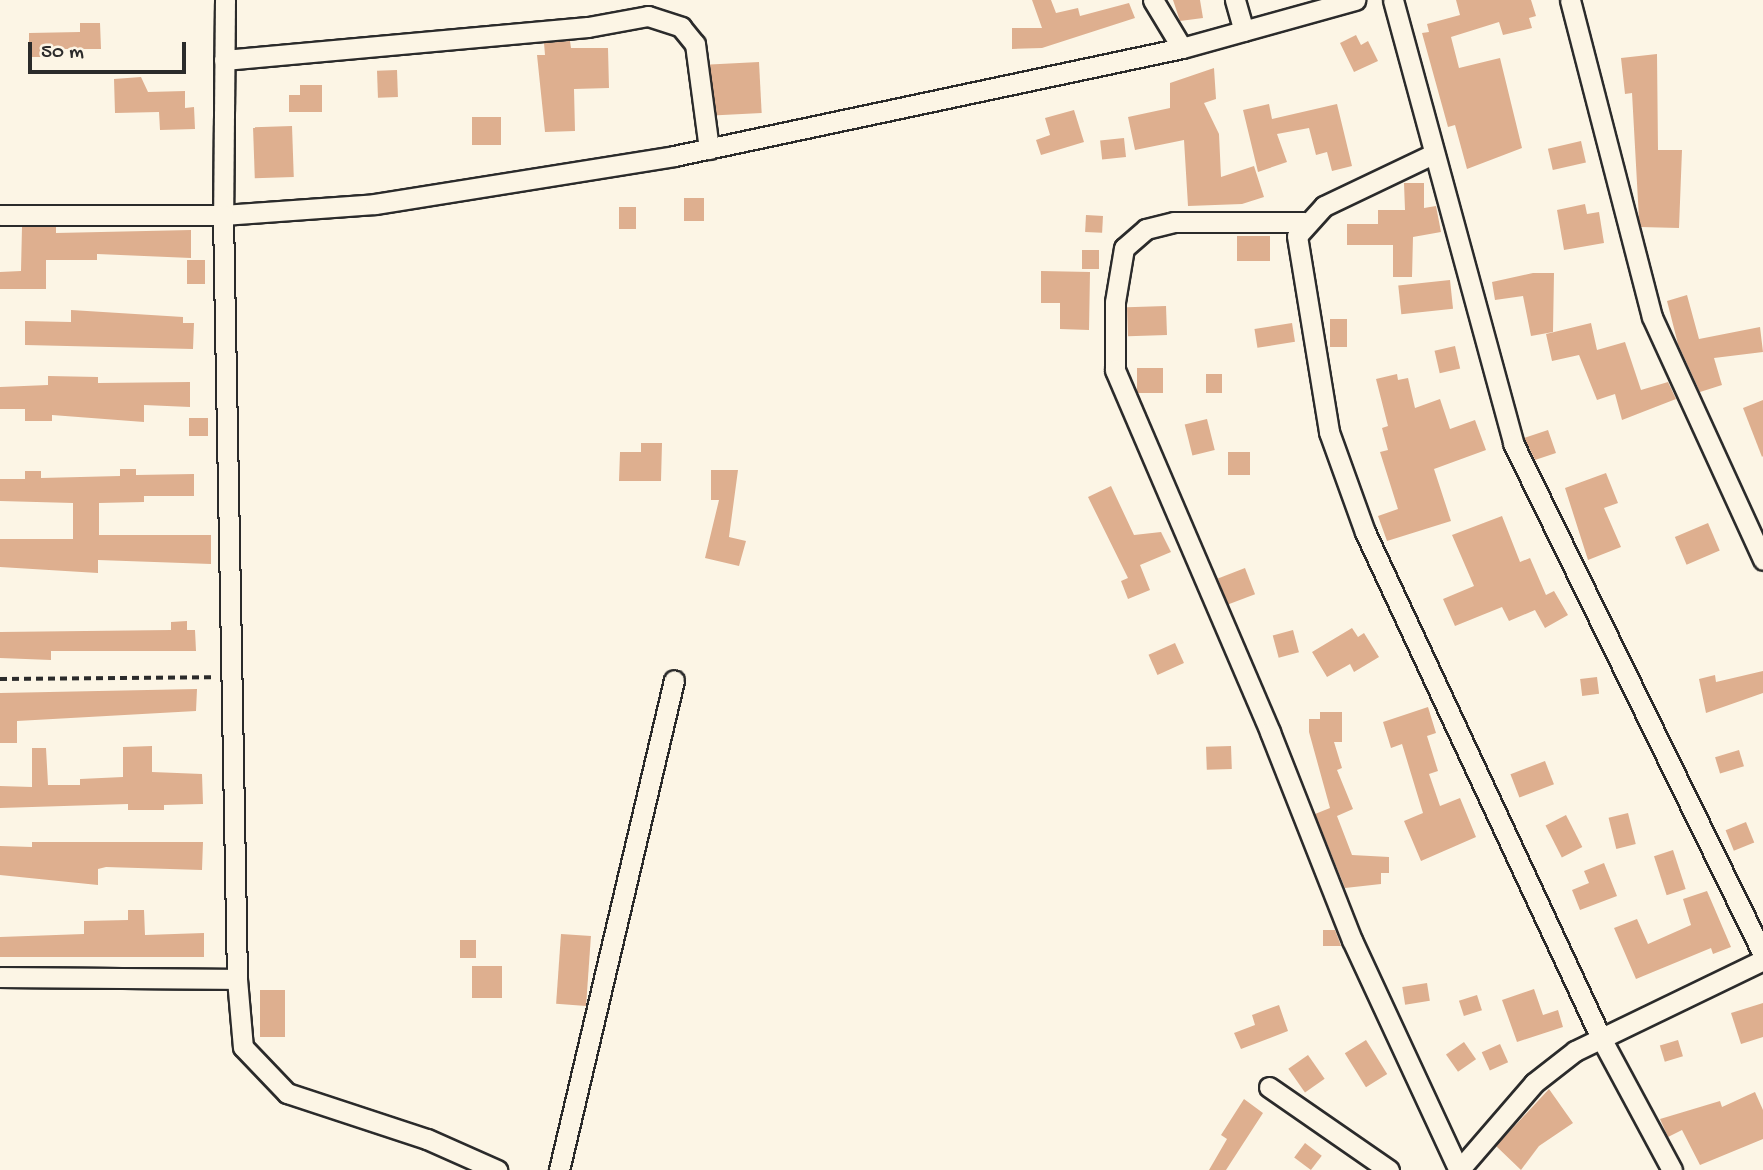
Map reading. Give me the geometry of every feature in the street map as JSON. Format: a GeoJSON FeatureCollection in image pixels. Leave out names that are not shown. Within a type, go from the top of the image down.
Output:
{"type":"FeatureCollection","features":[{"type":"Feature","properties":{"kind":"street"},"geometry":{"type":"LineString","coordinates":[[225,0],[223,215],[237,979],[243,1047],[287,1093],[427,1139],[497,1170]]}},
{"type":"Feature","properties":{"kind":"street"},"geometry":{"type":"LineString","coordinates":[[1153,0],[1182,48]]}},
{"type":"Feature","properties":{"kind":"street"},"geometry":{"type":"LineString","coordinates":[[1235,0],[1244,31]]}},
{"type":"Feature","properties":{"kind":"street"},"geometry":{"type":"LineString","coordinates":[[0,215],[223,215],[375,204],[709,149],[1182,48],[1355,0]]}},
{"type":"Feature","properties":{"kind":"street"},"geometry":{"type":"LineString","coordinates":[[1393,0],[1513,443],[1763,954]]}},
{"type":"Feature","properties":{"kind":"street"},"geometry":{"type":"LineString","coordinates":[[1570,0],[1652,317],[1763,560]]}},
{"type":"Feature","properties":{"kind":"street"},"geometry":{"type":"LineString","coordinates":[[225,60],[588,27],[648,16],[681,27],[695,44],[709,149]]}},
{"type":"Feature","properties":{"kind":"street"},"geometry":{"type":"LineString","coordinates":[[1433,153],[1324,206],[1304,222],[1297,236],[1329,432],[1364,532],[1601,1038],[1672,1170]]}},
{"type":"Feature","properties":{"kind":"street"},"geometry":{"type":"LineString","coordinates":[[1304,222],[1174,222],[1146,229],[1124,248],[1115,302],[1115,370],[1270,732],[1352,940],[1459,1170],[1534,1083],[1601,1038],[1763,960]]}},
{"type":"Feature","properties":{"kind":"street"},"geometry":{"type":"LineString","coordinates":[[559,1170],[674,680]]}},
{"type":"Feature","properties":{"kind":"street"},"geometry":{"type":"LineString","coordinates":[[0,977],[237,979]]}},
{"type":"Feature","properties":{"kind":"street"},"geometry":{"type":"LineString","coordinates":[[1269,1087],[1389,1170]]}},
{"type":"Feature","properties":{"kind":"path"},"geometry":{"type":"LineString","coordinates":[[0,679],[231,677]]}},
{"type":"Feature","properties":{"kind":"building"},"geometry":{"type":"Polygon","coordinates":[[[1032,0],[1051,0],[1056,13],[1078,8],[1080,16],[1129,3],[1135,18],[1042,48],[1012,49],[1012,28],[1042,28],[1032,0]]]}},
{"type":"Feature","properties":{"kind":"building"},"geometry":{"type":"Polygon","coordinates":[[[1173,0],[1200,0],[1203,18],[1180,21],[1173,0]]]}},
{"type":"Feature","properties":{"kind":"building"},"geometry":{"type":"Polygon","coordinates":[[[1456,0],[1531,0],[1536,16],[1529,18],[1532,28],[1503,35],[1499,22],[1451,37],[1459,68],[1500,58],[1522,148],[1467,169],[1455,125],[1448,127],[1422,33],[1429,32],[1427,24],[1460,15],[1456,0]]]}},
{"type":"Feature","properties":{"kind":"building"},"geometry":{"type":"Polygon","coordinates":[[[80,23],[100,23],[101,49],[51,49],[51,57],[29,57],[29,33],[80,32],[80,23]]]}},
{"type":"Feature","properties":{"kind":"building"},"geometry":{"type":"Polygon","coordinates":[[[1356,35],[1361,45],[1368,41],[1378,61],[1354,72],[1340,43],[1356,35]]]}},
{"type":"Feature","properties":{"kind":"building"},"geometry":{"type":"Polygon","coordinates":[[[570,41],[571,48],[608,48],[609,88],[574,89],[575,131],[545,132],[537,55],[545,55],[544,43],[570,41]]]}},
{"type":"Feature","properties":{"kind":"building"},"geometry":{"type":"Polygon","coordinates":[[[1657,54],[1658,150],[1682,150],[1679,228],[1641,227],[1639,219],[1632,93],[1625,94],[1621,58],[1657,54]]]}},
{"type":"Feature","properties":{"kind":"building"},"geometry":{"type":"Polygon","coordinates":[[[759,62],[762,113],[713,115],[710,65],[759,62]]]}},
{"type":"Feature","properties":{"kind":"building"},"geometry":{"type":"Polygon","coordinates":[[[1214,68],[1216,99],[1204,103],[1219,134],[1221,177],[1254,166],[1264,197],[1242,204],[1188,206],[1184,140],[1135,150],[1128,117],[1170,108],[1170,83],[1214,68]]]}},
{"type":"Feature","properties":{"kind":"building"},"geometry":{"type":"Polygon","coordinates":[[[397,70],[398,97],[378,98],[377,71],[397,70]]]}},
{"type":"Feature","properties":{"kind":"building"},"geometry":{"type":"Polygon","coordinates":[[[141,77],[148,92],[185,91],[185,108],[194,107],[195,129],[160,130],[159,112],[115,113],[114,79],[141,77]]]}},
{"type":"Feature","properties":{"kind":"building"},"geometry":{"type":"Polygon","coordinates":[[[300,85],[322,85],[322,112],[289,112],[289,95],[300,95],[300,85]]]}},
{"type":"Feature","properties":{"kind":"building"},"geometry":{"type":"Polygon","coordinates":[[[1269,104],[1272,119],[1337,104],[1352,166],[1332,171],[1327,152],[1316,155],[1309,128],[1277,134],[1287,162],[1258,172],[1243,110],[1269,104]]]}},
{"type":"Feature","properties":{"kind":"building"},"geometry":{"type":"Polygon","coordinates":[[[1074,110],[1084,142],[1041,155],[1036,140],[1050,135],[1045,118],[1074,110]]]}},
{"type":"Feature","properties":{"kind":"building"},"geometry":{"type":"Polygon","coordinates":[[[472,117],[501,117],[501,145],[472,145],[472,117]]]}},
{"type":"Feature","properties":{"kind":"building"},"geometry":{"type":"Polygon","coordinates":[[[292,126],[294,177],[255,178],[253,127],[292,126]]]}},
{"type":"Feature","properties":{"kind":"building"},"geometry":{"type":"Polygon","coordinates":[[[1124,138],[1126,157],[1102,159],[1100,141],[1124,138]]]}},
{"type":"Feature","properties":{"kind":"building"},"geometry":{"type":"Polygon","coordinates":[[[1581,141],[1586,162],[1553,170],[1548,149],[1581,141]]]}},
{"type":"Feature","properties":{"kind":"building"},"geometry":{"type":"Polygon","coordinates":[[[1404,183],[1424,183],[1424,208],[1436,206],[1441,232],[1413,237],[1412,277],[1393,277],[1393,245],[1347,245],[1347,224],[1378,224],[1378,210],[1405,210],[1404,183]]]}},
{"type":"Feature","properties":{"kind":"building"},"geometry":{"type":"Polygon","coordinates":[[[684,198],[704,198],[704,221],[684,221],[684,198]]]}},
{"type":"Feature","properties":{"kind":"building"},"geometry":{"type":"Polygon","coordinates":[[[1585,204],[1587,214],[1599,212],[1604,243],[1564,250],[1557,210],[1585,204]]]}},
{"type":"Feature","properties":{"kind":"building"},"geometry":{"type":"Polygon","coordinates":[[[619,207],[636,207],[636,229],[619,229],[619,207]]]}},
{"type":"Feature","properties":{"kind":"building"},"geometry":{"type":"Polygon","coordinates":[[[1086,215],[1103,216],[1102,233],[1085,232],[1086,215]]]}},
{"type":"Feature","properties":{"kind":"building"},"geometry":{"type":"Polygon","coordinates":[[[22,227],[56,227],[56,233],[191,230],[191,258],[97,254],[97,260],[46,260],[46,289],[0,289],[0,272],[21,271],[22,227]]]}},
{"type":"Feature","properties":{"kind":"building"},"geometry":{"type":"Polygon","coordinates":[[[1237,236],[1270,236],[1270,261],[1237,261],[1237,236]]]}},
{"type":"Feature","properties":{"kind":"building"},"geometry":{"type":"Polygon","coordinates":[[[1082,250],[1099,250],[1099,269],[1082,269],[1082,250]]]}},
{"type":"Feature","properties":{"kind":"building"},"geometry":{"type":"Polygon","coordinates":[[[187,260],[205,260],[205,284],[187,284],[187,260]]]}},
{"type":"Feature","properties":{"kind":"building"},"geometry":{"type":"Polygon","coordinates":[[[1041,271],[1090,272],[1089,330],[1060,329],[1060,303],[1041,303],[1041,271]]]}},
{"type":"Feature","properties":{"kind":"building"},"geometry":{"type":"Polygon","coordinates":[[[1533,273],[1554,273],[1553,332],[1531,336],[1523,296],[1495,300],[1492,282],[1533,273]]]}},
{"type":"Feature","properties":{"kind":"building"},"geometry":{"type":"Polygon","coordinates":[[[1450,280],[1453,309],[1401,314],[1398,285],[1450,280]]]}},
{"type":"Feature","properties":{"kind":"building"},"geometry":{"type":"Polygon","coordinates":[[[1687,295],[1699,339],[1760,327],[1763,352],[1714,358],[1722,385],[1700,392],[1678,344],[1667,301],[1687,295]]]}},
{"type":"Feature","properties":{"kind":"building"},"geometry":{"type":"Polygon","coordinates":[[[1166,306],[1167,335],[1128,336],[1127,307],[1166,306]]]}},
{"type":"Feature","properties":{"kind":"building"},"geometry":{"type":"Polygon","coordinates":[[[71,310],[183,317],[183,323],[194,323],[193,349],[25,345],[25,321],[71,322],[71,310]]]}},
{"type":"Feature","properties":{"kind":"building"},"geometry":{"type":"Polygon","coordinates":[[[1330,319],[1347,319],[1347,347],[1330,347],[1330,319]]]}},
{"type":"Feature","properties":{"kind":"building"},"geometry":{"type":"Polygon","coordinates":[[[1292,323],[1295,342],[1257,348],[1254,329],[1292,323]]]}},
{"type":"Feature","properties":{"kind":"building"},"geometry":{"type":"Polygon","coordinates":[[[1591,323],[1597,350],[1625,342],[1641,390],[1668,382],[1676,399],[1622,420],[1615,394],[1597,400],[1579,355],[1552,361],[1546,334],[1591,323]]]}},
{"type":"Feature","properties":{"kind":"building"},"geometry":{"type":"Polygon","coordinates":[[[1455,346],[1460,368],[1440,373],[1435,351],[1455,346]]]}},
{"type":"Feature","properties":{"kind":"building"},"geometry":{"type":"Polygon","coordinates":[[[1137,368],[1163,368],[1163,393],[1137,393],[1137,368]]]}},
{"type":"Feature","properties":{"kind":"building"},"geometry":{"type":"Polygon","coordinates":[[[1206,374],[1222,374],[1222,393],[1206,393],[1206,374]]]}},
{"type":"Feature","properties":{"kind":"building"},"geometry":{"type":"Polygon","coordinates":[[[1397,374],[1398,380],[1408,378],[1415,408],[1440,399],[1450,429],[1475,420],[1486,450],[1434,469],[1451,521],[1387,541],[1378,516],[1398,509],[1380,452],[1388,450],[1382,428],[1388,426],[1376,379],[1397,374]]]}},
{"type":"Feature","properties":{"kind":"building"},"geometry":{"type":"Polygon","coordinates":[[[48,376],[98,377],[98,383],[190,382],[190,407],[144,405],[144,422],[52,415],[52,421],[25,421],[25,409],[0,409],[0,387],[48,385],[48,376]]]}},
{"type":"Feature","properties":{"kind":"building"},"geometry":{"type":"Polygon","coordinates":[[[1763,400],[1763,456],[1762,457],[1743,408],[1763,400]]]}},
{"type":"Feature","properties":{"kind":"building"},"geometry":{"type":"Polygon","coordinates":[[[189,418],[208,418],[208,436],[189,436],[189,418]]]}},
{"type":"Feature","properties":{"kind":"building"},"geometry":{"type":"Polygon","coordinates":[[[1207,419],[1215,450],[1192,456],[1185,425],[1207,419]]]}},
{"type":"Feature","properties":{"kind":"building"},"geometry":{"type":"Polygon","coordinates":[[[1548,430],[1556,453],[1535,460],[1524,438],[1548,430]]]}},
{"type":"Feature","properties":{"kind":"building"},"geometry":{"type":"Polygon","coordinates":[[[641,443],[662,443],[661,481],[619,481],[620,452],[641,452],[641,443]]]}},
{"type":"Feature","properties":{"kind":"building"},"geometry":{"type":"Polygon","coordinates":[[[1228,452],[1250,452],[1250,475],[1228,475],[1228,452]]]}},
{"type":"Feature","properties":{"kind":"building"},"geometry":{"type":"Polygon","coordinates":[[[120,469],[136,469],[136,475],[194,474],[194,496],[144,496],[144,502],[99,503],[99,535],[211,535],[211,564],[98,560],[98,573],[0,567],[0,539],[73,539],[73,503],[0,501],[0,479],[25,479],[25,471],[41,471],[41,478],[120,476],[120,469]]]}},
{"type":"Feature","properties":{"kind":"building"},"geometry":{"type":"Polygon","coordinates":[[[711,470],[738,470],[729,537],[746,541],[739,566],[705,558],[719,500],[711,500],[711,470]]]}},
{"type":"Feature","properties":{"kind":"building"},"geometry":{"type":"Polygon","coordinates":[[[1606,473],[1618,503],[1604,508],[1621,547],[1588,560],[1565,488],[1606,473]]]}},
{"type":"Feature","properties":{"kind":"building"},"geometry":{"type":"Polygon","coordinates":[[[1111,486],[1134,535],[1161,532],[1171,552],[1140,565],[1150,590],[1128,599],[1121,581],[1128,578],[1088,497],[1111,486]]]}},
{"type":"Feature","properties":{"kind":"building"},"geometry":{"type":"Polygon","coordinates":[[[1502,516],[1520,562],[1530,558],[1546,595],[1554,591],[1568,615],[1545,628],[1535,610],[1509,621],[1502,607],[1455,626],[1443,599],[1474,586],[1452,535],[1502,516]]]}},
{"type":"Feature","properties":{"kind":"building"},"geometry":{"type":"Polygon","coordinates":[[[1708,523],[1720,551],[1687,565],[1675,537],[1708,523]]]}},
{"type":"Feature","properties":{"kind":"building"},"geometry":{"type":"Polygon","coordinates":[[[1245,568],[1255,594],[1228,605],[1218,578],[1245,568]]]}},
{"type":"Feature","properties":{"kind":"building"},"geometry":{"type":"Polygon","coordinates":[[[187,621],[187,630],[195,630],[196,651],[51,651],[51,660],[0,658],[0,632],[171,630],[171,622],[187,621]]]}},
{"type":"Feature","properties":{"kind":"building"},"geometry":{"type":"Polygon","coordinates":[[[1352,628],[1358,637],[1364,633],[1379,657],[1354,672],[1350,664],[1327,677],[1312,652],[1352,628]]]}},
{"type":"Feature","properties":{"kind":"building"},"geometry":{"type":"Polygon","coordinates":[[[1293,630],[1299,652],[1279,658],[1273,635],[1293,630]]]}},
{"type":"Feature","properties":{"kind":"building"},"geometry":{"type":"Polygon","coordinates":[[[1175,643],[1184,663],[1157,675],[1149,655],[1175,643]]]}},
{"type":"Feature","properties":{"kind":"building"},"geometry":{"type":"Polygon","coordinates":[[[1763,671],[1763,693],[1706,713],[1699,679],[1715,675],[1716,682],[1763,671]]]}},
{"type":"Feature","properties":{"kind":"building"},"geometry":{"type":"Polygon","coordinates":[[[1597,677],[1599,694],[1582,696],[1580,679],[1597,677]]]}},
{"type":"Feature","properties":{"kind":"building"},"geometry":{"type":"Polygon","coordinates":[[[197,689],[196,711],[17,721],[17,743],[0,743],[0,693],[197,689]]]}},
{"type":"Feature","properties":{"kind":"building"},"geometry":{"type":"Polygon","coordinates":[[[1428,707],[1436,733],[1427,736],[1438,771],[1429,774],[1440,806],[1460,798],[1476,837],[1421,861],[1404,821],[1423,813],[1402,744],[1391,748],[1383,722],[1428,707]]]}},
{"type":"Feature","properties":{"kind":"building"},"geometry":{"type":"Polygon","coordinates":[[[1320,712],[1342,712],[1342,742],[1334,742],[1342,768],[1337,770],[1353,809],[1337,816],[1352,855],[1389,857],[1389,873],[1381,873],[1381,884],[1345,888],[1315,814],[1330,808],[1309,732],[1309,719],[1320,719],[1320,712]]]}},
{"type":"Feature","properties":{"kind":"building"},"geometry":{"type":"Polygon","coordinates":[[[152,746],[152,772],[202,774],[203,804],[164,805],[164,810],[128,810],[128,804],[0,808],[0,786],[32,787],[32,748],[46,748],[48,785],[80,785],[80,779],[123,777],[123,747],[152,746]]]}},
{"type":"Feature","properties":{"kind":"building"},"geometry":{"type":"Polygon","coordinates":[[[1231,746],[1232,769],[1207,770],[1206,747],[1231,746]]]}},
{"type":"Feature","properties":{"kind":"building"},"geometry":{"type":"Polygon","coordinates":[[[1739,750],[1744,766],[1720,774],[1715,757],[1739,750]]]}},
{"type":"Feature","properties":{"kind":"building"},"geometry":{"type":"Polygon","coordinates":[[[1545,761],[1554,784],[1519,798],[1510,774],[1545,761]]]}},
{"type":"Feature","properties":{"kind":"building"},"geometry":{"type":"Polygon","coordinates":[[[1628,813],[1636,844],[1616,849],[1609,818],[1628,813]]]}},
{"type":"Feature","properties":{"kind":"building"},"geometry":{"type":"Polygon","coordinates":[[[1566,815],[1582,847],[1562,858],[1546,825],[1566,815]]]}},
{"type":"Feature","properties":{"kind":"building"},"geometry":{"type":"Polygon","coordinates":[[[1746,822],[1754,842],[1734,851],[1726,830],[1746,822]]]}},
{"type":"Feature","properties":{"kind":"building"},"geometry":{"type":"Polygon","coordinates":[[[32,842],[203,842],[202,870],[106,867],[98,869],[98,885],[0,875],[0,846],[32,847],[32,842]]]}},
{"type":"Feature","properties":{"kind":"building"},"geometry":{"type":"Polygon","coordinates":[[[1673,850],[1686,889],[1667,895],[1654,856],[1673,850]]]}},
{"type":"Feature","properties":{"kind":"building"},"geometry":{"type":"Polygon","coordinates":[[[1604,863],[1617,896],[1580,910],[1572,890],[1589,883],[1584,871],[1604,863]]]}},
{"type":"Feature","properties":{"kind":"building"},"geometry":{"type":"Polygon","coordinates":[[[1707,891],[1731,947],[1713,954],[1711,948],[1636,979],[1614,928],[1637,919],[1648,944],[1691,925],[1683,899],[1707,891]]]}},
{"type":"Feature","properties":{"kind":"building"},"geometry":{"type":"Polygon","coordinates":[[[128,910],[144,910],[145,935],[204,933],[204,957],[0,957],[0,937],[84,934],[84,921],[128,920],[128,910]]]}},
{"type":"Feature","properties":{"kind":"building"},"geometry":{"type":"Polygon","coordinates":[[[1323,930],[1335,930],[1341,946],[1323,946],[1323,930]]]}},
{"type":"Feature","properties":{"kind":"building"},"geometry":{"type":"Polygon","coordinates":[[[561,934],[591,936],[586,1006],[556,1004],[561,934]]]}},
{"type":"Feature","properties":{"kind":"building"},"geometry":{"type":"Polygon","coordinates":[[[460,940],[476,940],[476,958],[460,958],[460,940]]]}},
{"type":"Feature","properties":{"kind":"building"},"geometry":{"type":"Polygon","coordinates":[[[472,966],[502,966],[502,998],[472,998],[472,966]]]}},
{"type":"Feature","properties":{"kind":"building"},"geometry":{"type":"Polygon","coordinates":[[[1427,983],[1430,1001],[1405,1005],[1402,987],[1427,983]]]}},
{"type":"Feature","properties":{"kind":"building"},"geometry":{"type":"Polygon","coordinates":[[[1534,989],[1543,1015],[1558,1010],[1563,1027],[1517,1042],[1502,1000],[1534,989]]]}},
{"type":"Feature","properties":{"kind":"building"},"geometry":{"type":"Polygon","coordinates":[[[260,990],[285,990],[285,1037],[260,1037],[260,990]]]}},
{"type":"Feature","properties":{"kind":"building"},"geometry":{"type":"Polygon","coordinates":[[[1477,995],[1482,1010],[1464,1016],[1459,1001],[1477,995]]]}},
{"type":"Feature","properties":{"kind":"building"},"geometry":{"type":"Polygon","coordinates":[[[1763,1003],[1763,1037],[1741,1044],[1731,1013],[1763,1003]]]}},
{"type":"Feature","properties":{"kind":"building"},"geometry":{"type":"Polygon","coordinates":[[[1279,1005],[1288,1031],[1241,1049],[1234,1033],[1255,1025],[1252,1015],[1279,1005]]]}},
{"type":"Feature","properties":{"kind":"building"},"geometry":{"type":"Polygon","coordinates":[[[1366,1040],[1387,1074],[1366,1087],[1345,1053],[1366,1040]]]}},
{"type":"Feature","properties":{"kind":"building"},"geometry":{"type":"Polygon","coordinates":[[[1678,1040],[1683,1056],[1665,1062],[1660,1046],[1678,1040]]]}},
{"type":"Feature","properties":{"kind":"building"},"geometry":{"type":"Polygon","coordinates":[[[1464,1042],[1476,1059],[1458,1072],[1446,1055],[1464,1042]]]}},
{"type":"Feature","properties":{"kind":"building"},"geometry":{"type":"Polygon","coordinates":[[[1500,1044],[1508,1062],[1490,1070],[1482,1052],[1500,1044]]]}},
{"type":"Feature","properties":{"kind":"building"},"geometry":{"type":"Polygon","coordinates":[[[1308,1055],[1325,1079],[1305,1093],[1288,1069],[1308,1055]]]}},
{"type":"Feature","properties":{"kind":"building"},"geometry":{"type":"Polygon","coordinates":[[[1549,1089],[1573,1123],[1539,1146],[1521,1170],[1496,1146],[1549,1089]]]}},
{"type":"Feature","properties":{"kind":"building"},"geometry":{"type":"Polygon","coordinates":[[[1755,1092],[1763,1110],[1763,1139],[1700,1165],[1682,1130],[1668,1137],[1660,1119],[1720,1101],[1722,1107],[1755,1092]]]}},
{"type":"Feature","properties":{"kind":"building"},"geometry":{"type":"Polygon","coordinates":[[[1244,1099],[1263,1113],[1226,1170],[1209,1170],[1227,1139],[1221,1135],[1244,1099]]]}},
{"type":"Feature","properties":{"kind":"building"},"geometry":{"type":"Polygon","coordinates":[[[1305,1143],[1322,1156],[1311,1170],[1294,1157],[1305,1143]]]}}]}
